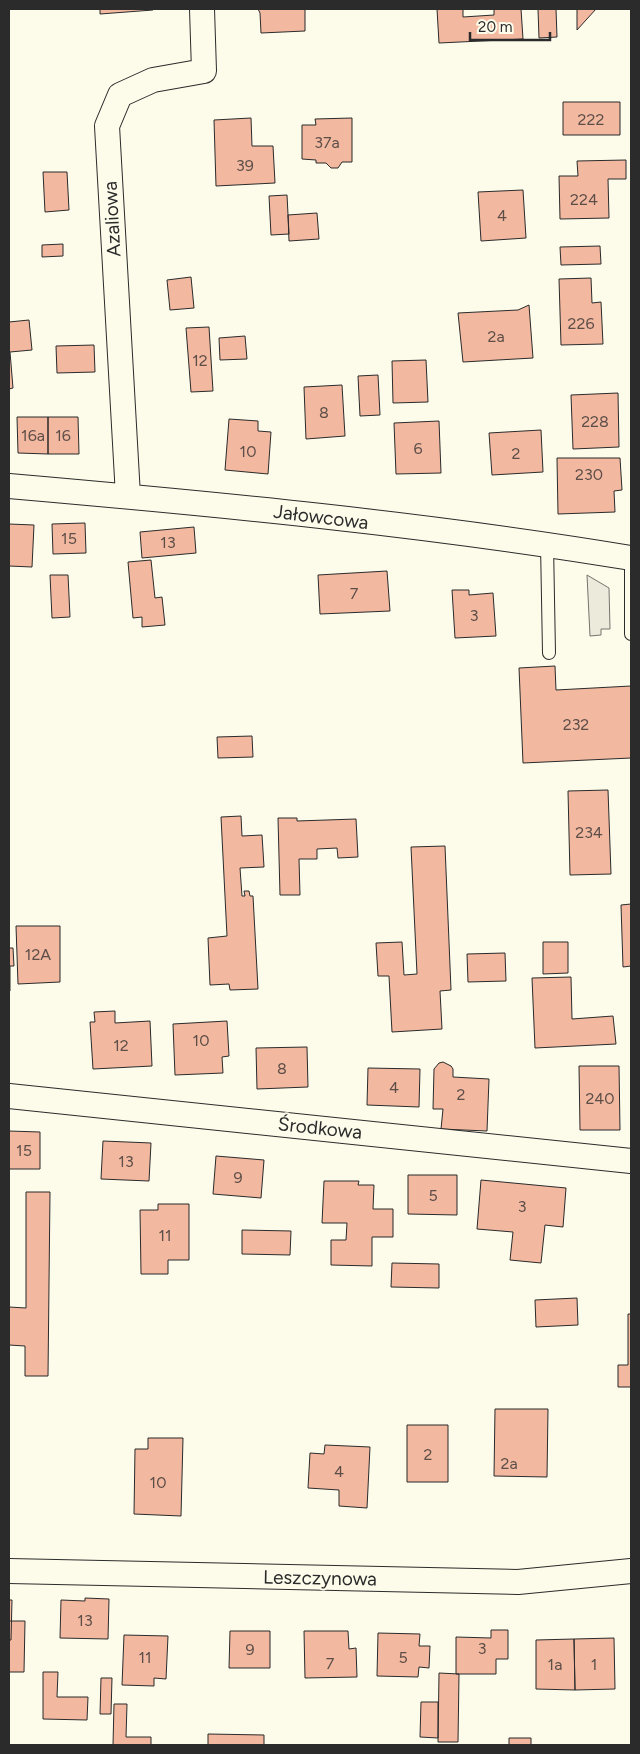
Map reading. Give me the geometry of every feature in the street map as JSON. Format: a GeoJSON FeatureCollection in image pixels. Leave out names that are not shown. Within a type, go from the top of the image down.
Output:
{"type":"FeatureCollection","features":[{"type":"Feature","properties":{"kind":"street","name":"Azaliowa"},"geometry":{"type":"LineString","coordinates":[[128,496],[107,126],[120,95],[153,80],[204,72],[202,9]]}},
{"type":"Feature","properties":{"kind":"street","name":"Jałowcowa"},"geometry":{"type":"LineString","coordinates":[[9,486],[196,502],[547,544],[631,558]]}},
{"type":"Feature","properties":{"kind":"street","name":"Środkowa"},"geometry":{"type":"LineString","coordinates":[[9,1096],[631,1161]]}},
{"type":"Feature","properties":{"kind":"street","name":"Leszczynowa"},"geometry":{"type":"LineString","coordinates":[[9,1571],[518,1582],[631,1571]]}},
{"type":"Feature","properties":{"kind":"lane"},"geometry":{"type":"LineString","coordinates":[[547,544],[549,653]]}},
{"type":"Feature","properties":{"kind":"lane"},"geometry":{"type":"LineString","coordinates":[[631,570],[631,634]]}},
{"type":"Feature","properties":{"kind":"shaded area"},"geometry":{"type":"Polygon","coordinates":[[[587,575],[609,588],[610,629],[601,629],[601,635],[590,636],[587,575]]]}},
{"type":"Feature","properties":{"kind":"building"},"geometry":{"type":"Polygon","coordinates":[[[100,9],[153,9],[153,10],[100,14],[100,9]]]}},
{"type":"Feature","properties":{"kind":"building"},"geometry":{"type":"Polygon","coordinates":[[[258,9],[305,9],[305,31],[261,33],[258,9]]]}},
{"type":"Feature","properties":{"kind":"building"},"geometry":{"type":"Polygon","coordinates":[[[437,9],[463,9],[463,17],[494,15],[494,9],[521,9],[523,39],[439,43],[437,9]]]}},
{"type":"Feature","properties":{"kind":"building"},"geometry":{"type":"Polygon","coordinates":[[[538,9],[556,9],[557,37],[539,38],[538,9]]]}},
{"type":"Feature","properties":{"kind":"building"},"geometry":{"type":"Polygon","coordinates":[[[577,9],[596,9],[577,30],[577,9]]]}},
{"type":"Feature","properties":{"kind":"building"},"geometry":{"type":"Polygon","coordinates":[[[563,102],[620,102],[620,135],[563,135],[563,102]]]}},
{"type":"Feature","properties":{"kind":"building"},"geometry":{"type":"Polygon","coordinates":[[[251,118],[252,146],[273,146],[275,183],[216,186],[214,120],[251,118]]]}},
{"type":"Feature","properties":{"kind":"building"},"geometry":{"type":"Polygon","coordinates":[[[352,118],[352,162],[342,162],[338,168],[331,168],[326,163],[316,163],[316,160],[302,159],[302,125],[316,125],[315,119],[352,118]]]}},
{"type":"Feature","properties":{"kind":"building"},"geometry":{"type":"Polygon","coordinates":[[[626,160],[626,179],[608,179],[609,218],[560,219],[559,176],[578,176],[577,161],[626,160]]]}},
{"type":"Feature","properties":{"kind":"building"},"geometry":{"type":"Polygon","coordinates":[[[43,172],[67,172],[69,210],[45,212],[43,172]]]}},
{"type":"Feature","properties":{"kind":"building"},"geometry":{"type":"Polygon","coordinates":[[[523,190],[526,238],[481,241],[478,192],[523,190]]]}},
{"type":"Feature","properties":{"kind":"building"},"geometry":{"type":"Polygon","coordinates":[[[287,195],[289,234],[271,235],[269,196],[287,195]]]}},
{"type":"Feature","properties":{"kind":"building"},"geometry":{"type":"Polygon","coordinates":[[[317,213],[319,239],[289,241],[288,215],[317,213]]]}},
{"type":"Feature","properties":{"kind":"building"},"geometry":{"type":"Polygon","coordinates":[[[63,244],[63,256],[42,257],[42,245],[63,244]]]}},
{"type":"Feature","properties":{"kind":"building"},"geometry":{"type":"Polygon","coordinates":[[[600,246],[601,264],[561,265],[560,247],[600,246]]]}},
{"type":"Feature","properties":{"kind":"building"},"geometry":{"type":"Polygon","coordinates":[[[191,277],[194,308],[170,310],[167,280],[191,277]]]}},
{"type":"Feature","properties":{"kind":"building"},"geometry":{"type":"Polygon","coordinates":[[[591,278],[592,303],[601,302],[603,344],[561,345],[559,279],[591,278]]]}},
{"type":"Feature","properties":{"kind":"building"},"geometry":{"type":"Polygon","coordinates":[[[529,305],[533,358],[463,362],[458,313],[518,310],[529,305]]]}},
{"type":"Feature","properties":{"kind":"building"},"geometry":{"type":"Polygon","coordinates":[[[29,320],[32,350],[10,352],[13,388],[9,389],[9,322],[29,320]]]}},
{"type":"Feature","properties":{"kind":"building"},"geometry":{"type":"Polygon","coordinates":[[[209,327],[213,391],[191,392],[186,328],[209,327]]]}},
{"type":"Feature","properties":{"kind":"building"},"geometry":{"type":"Polygon","coordinates":[[[245,336],[247,359],[220,360],[219,338],[245,336]]]}},
{"type":"Feature","properties":{"kind":"building"},"geometry":{"type":"Polygon","coordinates":[[[94,345],[95,372],[57,373],[56,346],[94,345]]]}},
{"type":"Feature","properties":{"kind":"building"},"geometry":{"type":"Polygon","coordinates":[[[426,360],[428,402],[393,403],[392,361],[426,360]]]}},
{"type":"Feature","properties":{"kind":"building"},"geometry":{"type":"Polygon","coordinates":[[[378,375],[380,415],[360,416],[358,376],[378,375]]]}},
{"type":"Feature","properties":{"kind":"building"},"geometry":{"type":"Polygon","coordinates":[[[342,385],[345,436],[306,439],[304,387],[342,385]]]}},
{"type":"Feature","properties":{"kind":"building"},"geometry":{"type":"Polygon","coordinates":[[[618,393],[619,447],[573,449],[571,395],[618,393]]]}},
{"type":"Feature","properties":{"kind":"building"},"geometry":{"type":"Polygon","coordinates":[[[17,417],[48,417],[48,454],[18,453],[17,417]]]}},
{"type":"Feature","properties":{"kind":"building"},"geometry":{"type":"Polygon","coordinates":[[[48,417],[78,417],[79,454],[48,454],[48,417]]]}},
{"type":"Feature","properties":{"kind":"building"},"geometry":{"type":"Polygon","coordinates":[[[229,419],[258,421],[258,431],[271,432],[268,474],[225,470],[229,419]]]}},
{"type":"Feature","properties":{"kind":"building"},"geometry":{"type":"Polygon","coordinates":[[[439,421],[441,473],[396,474],[394,423],[439,421]]]}},
{"type":"Feature","properties":{"kind":"building"},"geometry":{"type":"Polygon","coordinates":[[[541,430],[543,472],[492,475],[489,433],[541,430]]]}},
{"type":"Feature","properties":{"kind":"building"},"geometry":{"type":"Polygon","coordinates":[[[557,458],[620,458],[622,490],[614,491],[615,512],[558,514],[557,458]]]}},
{"type":"Feature","properties":{"kind":"building"},"geometry":{"type":"Polygon","coordinates":[[[85,523],[86,553],[53,554],[52,524],[85,523]]]}},
{"type":"Feature","properties":{"kind":"building"},"geometry":{"type":"Polygon","coordinates":[[[9,524],[34,525],[32,567],[9,566],[9,524]]]}},
{"type":"Feature","properties":{"kind":"building"},"geometry":{"type":"Polygon","coordinates":[[[194,527],[196,553],[142,558],[140,532],[194,527]]]}},
{"type":"Feature","properties":{"kind":"building"},"geometry":{"type":"Polygon","coordinates":[[[151,560],[155,598],[162,597],[165,625],[142,627],[142,617],[133,618],[128,562],[151,560]]]}},
{"type":"Feature","properties":{"kind":"building"},"geometry":{"type":"Polygon","coordinates":[[[387,571],[390,611],[320,614],[318,575],[387,571]]]}},
{"type":"Feature","properties":{"kind":"building"},"geometry":{"type":"Polygon","coordinates":[[[50,575],[68,575],[70,617],[52,618],[50,575]]]}},
{"type":"Feature","properties":{"kind":"building"},"geometry":{"type":"Polygon","coordinates":[[[452,590],[469,590],[469,595],[493,593],[496,636],[455,638],[452,590]]]}},
{"type":"Feature","properties":{"kind":"building"},"geometry":{"type":"Polygon","coordinates":[[[555,666],[556,690],[631,686],[631,758],[523,763],[519,668],[555,666]]]}},
{"type":"Feature","properties":{"kind":"building"},"geometry":{"type":"Polygon","coordinates":[[[252,736],[253,757],[218,758],[217,737],[252,736]]]}},
{"type":"Feature","properties":{"kind":"building"},"geometry":{"type":"Polygon","coordinates":[[[608,790],[611,874],[570,875],[568,791],[608,790]]]}},
{"type":"Feature","properties":{"kind":"building"},"geometry":{"type":"Polygon","coordinates":[[[241,816],[242,836],[262,835],[264,867],[240,868],[242,896],[245,896],[244,891],[249,891],[250,896],[253,896],[258,989],[230,990],[229,984],[210,985],[208,938],[227,936],[221,817],[241,816]]]}},
{"type":"Feature","properties":{"kind":"building"},"geometry":{"type":"Polygon","coordinates":[[[278,818],[297,818],[297,821],[356,819],[358,857],[338,858],[337,848],[317,849],[317,859],[299,859],[300,895],[280,895],[278,818]]]}},
{"type":"Feature","properties":{"kind":"building"},"geometry":{"type":"Polygon","coordinates":[[[445,846],[451,990],[440,991],[442,1029],[392,1032],[389,976],[378,976],[376,943],[402,942],[404,975],[417,974],[411,847],[445,846]]]}},
{"type":"Feature","properties":{"kind":"building"},"geometry":{"type":"Polygon","coordinates":[[[631,904],[631,966],[623,967],[621,905],[631,904]]]}},
{"type":"Feature","properties":{"kind":"building"},"geometry":{"type":"Polygon","coordinates":[[[16,926],[60,926],[60,982],[18,984],[16,926]]]}},
{"type":"Feature","properties":{"kind":"building"},"geometry":{"type":"Polygon","coordinates":[[[543,942],[568,942],[568,973],[543,974],[543,942]]]}},
{"type":"Feature","properties":{"kind":"building"},"geometry":{"type":"Polygon","coordinates":[[[9,948],[13,948],[14,966],[10,966],[10,991],[9,991],[9,948]]]}},
{"type":"Feature","properties":{"kind":"building"},"geometry":{"type":"Polygon","coordinates":[[[505,953],[506,981],[468,982],[467,954],[505,953]]]}},
{"type":"Feature","properties":{"kind":"building"},"geometry":{"type":"Polygon","coordinates":[[[571,977],[572,1019],[613,1016],[616,1044],[535,1048],[532,978],[571,977]]]}},
{"type":"Feature","properties":{"kind":"building"},"geometry":{"type":"Polygon","coordinates":[[[115,1011],[115,1023],[150,1021],[152,1066],[93,1069],[90,1022],[95,1022],[94,1012],[115,1011]]]}},
{"type":"Feature","properties":{"kind":"building"},"geometry":{"type":"Polygon","coordinates":[[[227,1021],[229,1056],[222,1057],[223,1073],[175,1075],[173,1024],[227,1021]]]}},
{"type":"Feature","properties":{"kind":"building"},"geometry":{"type":"Polygon","coordinates":[[[307,1047],[308,1087],[257,1089],[256,1048],[307,1047]]]}},
{"type":"Feature","properties":{"kind":"building"},"geometry":{"type":"Polygon","coordinates":[[[443,1062],[453,1069],[453,1077],[489,1079],[487,1131],[441,1129],[443,1109],[433,1109],[434,1069],[439,1063],[443,1062]]]}},
{"type":"Feature","properties":{"kind":"building"},"geometry":{"type":"Polygon","coordinates":[[[579,1066],[619,1066],[620,1130],[580,1130],[579,1066]]]}},
{"type":"Feature","properties":{"kind":"building"},"geometry":{"type":"Polygon","coordinates":[[[368,1068],[420,1069],[419,1107],[367,1105],[368,1068]]]}},
{"type":"Feature","properties":{"kind":"building"},"geometry":{"type":"Polygon","coordinates":[[[9,1131],[40,1132],[40,1169],[9,1169],[9,1131]]]}},
{"type":"Feature","properties":{"kind":"building"},"geometry":{"type":"Polygon","coordinates":[[[103,1141],[151,1143],[149,1181],[101,1179],[103,1141]]]}},
{"type":"Feature","properties":{"kind":"building"},"geometry":{"type":"Polygon","coordinates":[[[216,1156],[264,1160],[261,1198],[213,1194],[216,1156]]]}},
{"type":"Feature","properties":{"kind":"building"},"geometry":{"type":"Polygon","coordinates":[[[408,1175],[457,1175],[457,1215],[408,1214],[408,1175]]]}},
{"type":"Feature","properties":{"kind":"building"},"geometry":{"type":"Polygon","coordinates":[[[481,1180],[566,1188],[563,1227],[545,1225],[541,1263],[510,1260],[513,1232],[477,1229],[481,1180]]]}},
{"type":"Feature","properties":{"kind":"building"},"geometry":{"type":"Polygon","coordinates":[[[324,1181],[359,1181],[358,1185],[374,1185],[373,1209],[393,1209],[393,1237],[372,1237],[372,1266],[331,1265],[331,1240],[346,1240],[347,1223],[322,1223],[324,1181]]]}},
{"type":"Feature","properties":{"kind":"building"},"geometry":{"type":"Polygon","coordinates":[[[26,1192],[50,1192],[48,1376],[25,1376],[25,1346],[9,1345],[9,1307],[26,1308],[26,1192]]]}},
{"type":"Feature","properties":{"kind":"building"},"geometry":{"type":"Polygon","coordinates":[[[158,1204],[189,1204],[189,1260],[168,1260],[168,1274],[141,1274],[140,1210],[158,1210],[158,1204]]]}},
{"type":"Feature","properties":{"kind":"building"},"geometry":{"type":"Polygon","coordinates":[[[242,1230],[291,1231],[290,1255],[242,1254],[242,1230]]]}},
{"type":"Feature","properties":{"kind":"building"},"geometry":{"type":"Polygon","coordinates":[[[392,1263],[439,1264],[439,1288],[391,1287],[392,1263]]]}},
{"type":"Feature","properties":{"kind":"building"},"geometry":{"type":"Polygon","coordinates":[[[577,1298],[578,1325],[536,1327],[535,1300],[577,1298]]]}},
{"type":"Feature","properties":{"kind":"building"},"geometry":{"type":"Polygon","coordinates":[[[628,1314],[631,1314],[631,1387],[618,1387],[618,1365],[628,1365],[628,1314]]]}},
{"type":"Feature","properties":{"kind":"building"},"geometry":{"type":"Polygon","coordinates":[[[495,1409],[548,1409],[547,1477],[494,1476],[495,1409]]]}},
{"type":"Feature","properties":{"kind":"building"},"geometry":{"type":"Polygon","coordinates":[[[407,1425],[448,1425],[448,1482],[407,1482],[407,1425]]]}},
{"type":"Feature","properties":{"kind":"building"},"geometry":{"type":"Polygon","coordinates":[[[148,1438],[183,1438],[181,1516],[134,1514],[135,1449],[148,1449],[148,1438]]]}},
{"type":"Feature","properties":{"kind":"building"},"geometry":{"type":"Polygon","coordinates":[[[325,1445],[370,1447],[367,1508],[339,1506],[339,1490],[308,1488],[310,1453],[324,1454],[325,1445]]]}},
{"type":"Feature","properties":{"kind":"building"},"geometry":{"type":"Polygon","coordinates":[[[85,1598],[109,1599],[108,1639],[60,1638],[61,1600],[85,1601],[85,1598]]]}},
{"type":"Feature","properties":{"kind":"building"},"geometry":{"type":"Polygon","coordinates":[[[9,1600],[12,1600],[11,1640],[9,1640],[9,1600]]]}},
{"type":"Feature","properties":{"kind":"building"},"geometry":{"type":"Polygon","coordinates":[[[9,1621],[25,1621],[24,1672],[9,1672],[9,1621]]]}},
{"type":"Feature","properties":{"kind":"building"},"geometry":{"type":"Polygon","coordinates":[[[491,1630],[508,1630],[508,1659],[496,1659],[496,1674],[456,1674],[456,1637],[491,1638],[491,1630]]]}},
{"type":"Feature","properties":{"kind":"building"},"geometry":{"type":"Polygon","coordinates":[[[230,1631],[270,1631],[270,1668],[229,1668],[230,1631]]]}},
{"type":"Feature","properties":{"kind":"building"},"geometry":{"type":"Polygon","coordinates":[[[304,1631],[348,1631],[349,1649],[356,1648],[357,1677],[305,1678],[304,1631]]]}},
{"type":"Feature","properties":{"kind":"building"},"geometry":{"type":"Polygon","coordinates":[[[378,1633],[420,1634],[419,1646],[430,1646],[429,1668],[419,1667],[418,1677],[377,1676],[378,1633]]]}},
{"type":"Feature","properties":{"kind":"building"},"geometry":{"type":"Polygon","coordinates":[[[124,1635],[168,1636],[166,1679],[154,1678],[154,1686],[122,1685],[124,1635]]]}},
{"type":"Feature","properties":{"kind":"building"},"geometry":{"type":"Polygon","coordinates":[[[614,1638],[615,1689],[575,1690],[574,1639],[614,1638]]]}},
{"type":"Feature","properties":{"kind":"building"},"geometry":{"type":"Polygon","coordinates":[[[574,1639],[575,1690],[536,1689],[536,1640],[574,1639]]]}},
{"type":"Feature","properties":{"kind":"building"},"geometry":{"type":"Polygon","coordinates":[[[43,1672],[58,1672],[57,1697],[88,1697],[87,1720],[43,1719],[43,1672]]]}},
{"type":"Feature","properties":{"kind":"building"},"geometry":{"type":"Polygon","coordinates":[[[439,1673],[459,1674],[458,1742],[438,1742],[439,1673]]]}},
{"type":"Feature","properties":{"kind":"building"},"geometry":{"type":"Polygon","coordinates":[[[101,1678],[112,1678],[111,1714],[100,1714],[101,1678]]]}},
{"type":"Feature","properties":{"kind":"building"},"geometry":{"type":"Polygon","coordinates":[[[421,1702],[438,1702],[438,1738],[420,1737],[421,1702]]]}},
{"type":"Feature","properties":{"kind":"building"},"geometry":{"type":"Polygon","coordinates":[[[114,1704],[127,1704],[126,1737],[151,1737],[151,1745],[113,1745],[114,1704]]]}},
{"type":"Feature","properties":{"kind":"building"},"geometry":{"type":"Polygon","coordinates":[[[208,1734],[264,1735],[264,1745],[208,1745],[208,1734]]]}},
{"type":"Feature","properties":{"kind":"building"},"geometry":{"type":"Polygon","coordinates":[[[509,1738],[531,1738],[531,1745],[509,1745],[509,1738]]]}}]}
